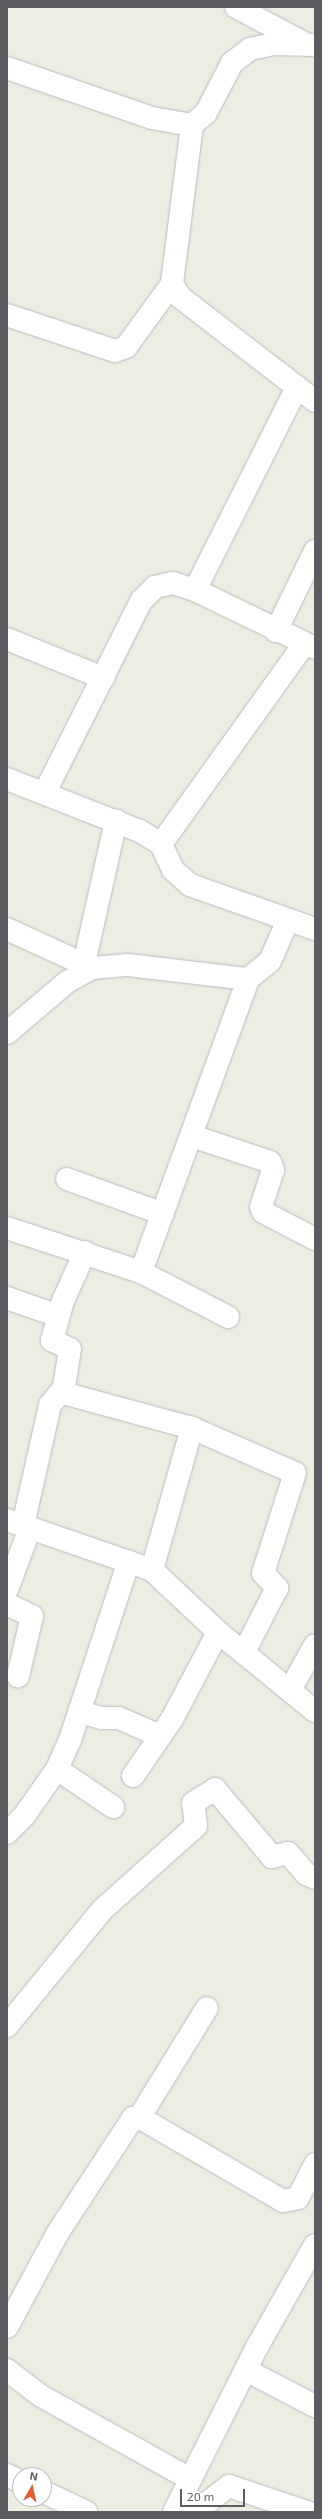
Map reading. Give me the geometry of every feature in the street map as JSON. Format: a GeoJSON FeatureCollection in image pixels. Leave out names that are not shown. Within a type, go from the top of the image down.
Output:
{"type":"FeatureCollection","features":[{"type":"Feature","properties":{"kind":"street"},"geometry":{"type":"LineString","coordinates":[[236,7],[310,45]]}},
{"type":"Feature","properties":{"kind":"street"},"geometry":{"type":"LineString","coordinates":[[7,315],[116,351],[126,347],[172,284],[192,125],[206,113],[232,63],[250,50],[310,45]]}},
{"type":"Feature","properties":{"kind":"street"},"geometry":{"type":"LineString","coordinates":[[7,68],[152,118],[192,125]]}},
{"type":"Feature","properties":{"kind":"street"},"geometry":{"type":"LineString","coordinates":[[172,284],[180,297],[315,401]]}},
{"type":"Feature","properties":{"kind":"street"},"geometry":{"type":"LineString","coordinates":[[195,590],[297,387]]}},
{"type":"Feature","properties":{"kind":"street"},"geometry":{"type":"LineString","coordinates":[[276,631],[315,551]]}},
{"type":"Feature","properties":{"kind":"street"},"geometry":{"type":"LineString","coordinates":[[45,792],[141,601],[155,587],[173,583],[195,590],[309,646],[161,844]]}},
{"type":"Feature","properties":{"kind":"street"},"geometry":{"type":"LineString","coordinates":[[7,639],[103,678]]}},
{"type":"Feature","properties":{"kind":"street"},"geometry":{"type":"LineString","coordinates":[[7,780],[45,792],[116,821],[161,844],[173,870],[190,885],[315,929]]}},
{"type":"Feature","properties":{"kind":"street"},"geometry":{"type":"LineString","coordinates":[[7,1033],[88,966],[116,821]]}},
{"type":"Feature","properties":{"kind":"street"},"geometry":{"type":"LineString","coordinates":[[141,1272],[192,1136],[248,979],[270,961],[288,920]]}},
{"type":"Feature","properties":{"kind":"street"},"geometry":{"type":"LineString","coordinates":[[7,929],[88,966],[128,965],[248,979]]}},
{"type":"Feature","properties":{"kind":"street"},"geometry":{"type":"LineString","coordinates":[[192,1136],[270,1162],[273,1170],[261,1207],[263,1212],[315,1238]]}},
{"type":"Feature","properties":{"kind":"street"},"geometry":{"type":"LineString","coordinates":[[67,1179],[163,1214]]}},
{"type":"Feature","properties":{"kind":"street"},"geometry":{"type":"LineString","coordinates":[[7,1228],[85,1252],[141,1272],[228,1317]]}},
{"type":"Feature","properties":{"kind":"street"},"geometry":{"type":"LineString","coordinates":[[7,1590],[20,1524],[50,1405],[62,1390],[71,1352],[52,1340],[58,1316],[85,1252]]}},
{"type":"Feature","properties":{"kind":"street"},"geometry":{"type":"LineString","coordinates":[[7,1298],[58,1316]]}},
{"type":"Feature","properties":{"kind":"street"},"geometry":{"type":"LineString","coordinates":[[62,1390],[65,1395],[192,1428],[295,1473],[263,1573],[277,1588],[244,1652]]}},
{"type":"Feature","properties":{"kind":"street"},"geometry":{"type":"LineString","coordinates":[[152,1570],[192,1428]]}},
{"type":"Feature","properties":{"kind":"street"},"geometry":{"type":"LineString","coordinates":[[20,1524],[128,1560],[152,1570],[218,1632],[315,1711]]}},
{"type":"Feature","properties":{"kind":"street"},"geometry":{"type":"LineString","coordinates":[[7,1833],[15,1812],[57,1769],[79,1712],[128,1560]]}},
{"type":"Feature","properties":{"kind":"street"},"geometry":{"type":"LineString","coordinates":[[7,1604],[32,1616],[18,1676]]}},
{"type":"Feature","properties":{"kind":"street"},"geometry":{"type":"LineString","coordinates":[[133,1776],[160,1736],[218,1632]]}},
{"type":"Feature","properties":{"kind":"street"},"geometry":{"type":"LineString","coordinates":[[290,1690],[315,1645]]}},
{"type":"Feature","properties":{"kind":"street"},"geometry":{"type":"LineString","coordinates":[[79,1712],[100,1718],[119,1718],[160,1736]]}},
{"type":"Feature","properties":{"kind":"street"},"geometry":{"type":"LineString","coordinates":[[57,1769],[113,1807]]}},
{"type":"Feature","properties":{"kind":"street"},"geometry":{"type":"LineString","coordinates":[[7,2026],[102,1910],[196,1826],[193,1803],[215,1789],[272,1857],[288,1853],[306,1874],[315,1878]]}},
{"type":"Feature","properties":{"kind":"street"},"geometry":{"type":"LineString","coordinates":[[7,2327],[57,2234],[128,2123],[139,2118],[206,2008]]}},
{"type":"Feature","properties":{"kind":"street"},"geometry":{"type":"LineString","coordinates":[[139,2118],[283,2201],[298,2198],[315,2164]]}},
{"type":"Feature","properties":{"kind":"street"},"geometry":{"type":"LineString","coordinates":[[174,2512],[246,2370],[315,2244]]}},
{"type":"Feature","properties":{"kind":"street"},"geometry":{"type":"LineString","coordinates":[[7,2370],[41,2396],[190,2479]]}},
{"type":"Feature","properties":{"kind":"street"},"geometry":{"type":"LineString","coordinates":[[246,2370],[315,2406]]}},
{"type":"Feature","properties":{"kind":"street"},"geometry":{"type":"LineString","coordinates":[[195,2512],[229,2486],[307,2512]]}},
{"type":"Feature","properties":{"kind":"street"},"geometry":{"type":"LineString","coordinates":[[52,2496],[86,2512]]}}]}
